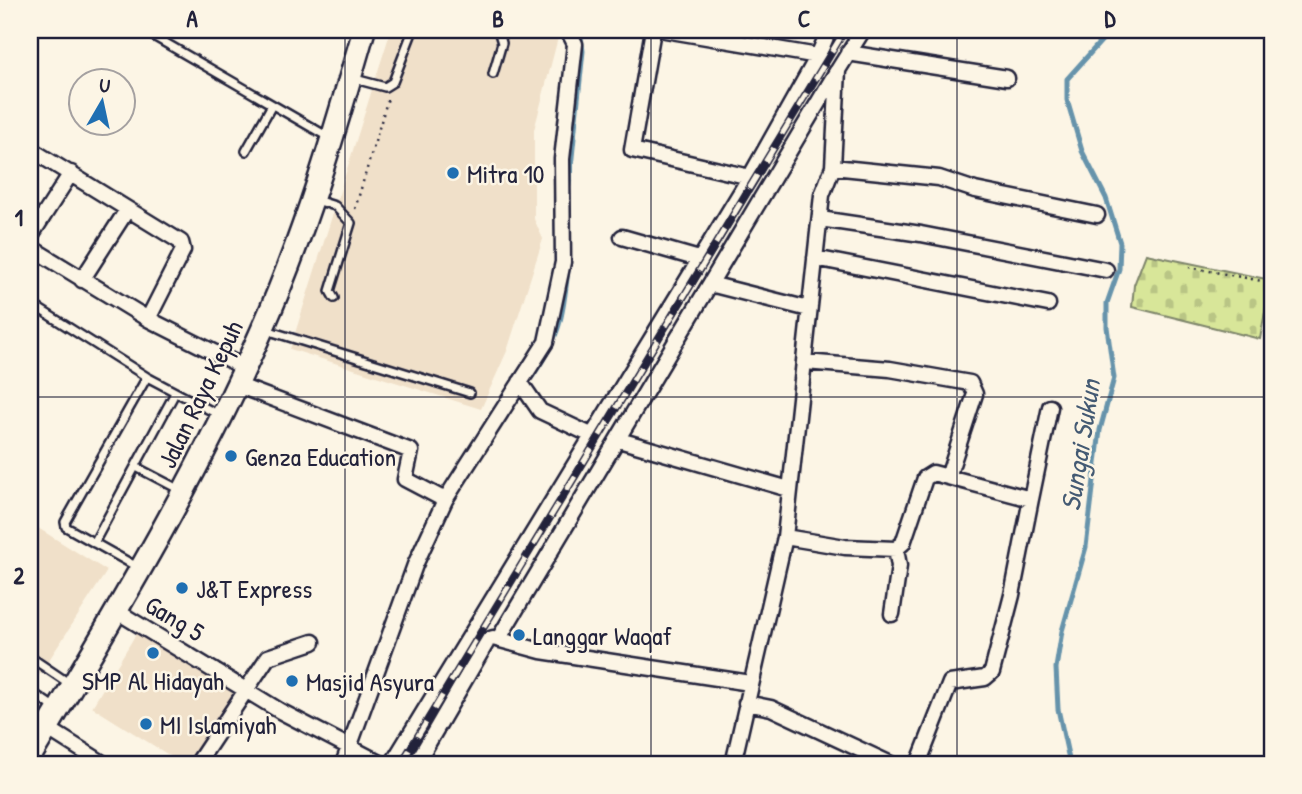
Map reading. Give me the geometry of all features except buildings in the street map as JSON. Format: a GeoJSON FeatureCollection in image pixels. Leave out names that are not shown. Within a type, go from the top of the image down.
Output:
{"type":"FeatureCollection","features":[{"type":"Feature","properties":{"kind":"main road","name":"Jalan Raya Kepuh"},"geometry":{"type":"LineString","coordinates":[[30,757],[143,570],[222,417],[263,329],[333,139],[351,78],[360,34]]}},
{"type":"Feature","properties":{"kind":"street"},"geometry":{"type":"LineString","coordinates":[[343,764],[353,751],[415,565],[444,499],[523,387],[546,342],[563,262],[562,159],[575,44],[568,30]]}},
{"type":"Feature","properties":{"kind":"street"},"geometry":{"type":"LineString","coordinates":[[653,30],[632,150],[750,177]]}},
{"type":"Feature","properties":{"kind":"street"},"geometry":{"type":"LineString","coordinates":[[665,30],[818,57]]}},
{"type":"Feature","properties":{"kind":"street"},"geometry":{"type":"LineString","coordinates":[[392,764],[750,177],[818,57],[829,30]]}},
{"type":"Feature","properties":{"kind":"street"},"geometry":{"type":"LineString","coordinates":[[499,638],[863,30]]}},
{"type":"Feature","properties":{"kind":"street"},"geometry":{"type":"LineString","coordinates":[[848,53],[1007,78]]}},
{"type":"Feature","properties":{"kind":"street"},"geometry":{"type":"LineString","coordinates":[[733,764],[750,684],[778,578],[785,537],[822,195],[833,167],[838,70]]}},
{"type":"Feature","properties":{"kind":"street"},"geometry":{"type":"LineString","coordinates":[[30,149],[181,242],[183,247],[148,319]]}},
{"type":"Feature","properties":{"kind":"street"},"geometry":{"type":"LineString","coordinates":[[833,167],[939,178],[975,190],[1097,215]]}},
{"type":"Feature","properties":{"kind":"street"},"geometry":{"type":"LineString","coordinates":[[30,236],[71,173]]}},
{"type":"Feature","properties":{"kind":"street"},"geometry":{"type":"LineString","coordinates":[[82,280],[127,210]]}},
{"type":"Feature","properties":{"kind":"street"},"geometry":{"type":"LineString","coordinates":[[820,219],[921,234],[1106,270]]}},
{"type":"Feature","properties":{"kind":"street"},"geometry":{"type":"LineString","coordinates":[[622,237],[699,259]]}},
{"type":"Feature","properties":{"kind":"street"},"geometry":{"type":"LineString","coordinates":[[30,247],[241,376],[411,451],[404,472],[405,478],[444,499]]}},
{"type":"Feature","properties":{"kind":"street"},"geometry":{"type":"LineString","coordinates":[[815,258],[1048,304]]}},
{"type":"Feature","properties":{"kind":"street"},"geometry":{"type":"LineString","coordinates":[[710,284],[809,309]]}},
{"type":"Feature","properties":{"kind":"street"},"geometry":{"type":"LineString","coordinates":[[805,362],[890,369],[970,383],[975,394],[948,477]]}},
{"type":"Feature","properties":{"kind":"street"},"geometry":{"type":"LineString","coordinates":[[523,387],[540,411],[591,435]]}},
{"type":"Feature","properties":{"kind":"street"},"geometry":{"type":"LineString","coordinates":[[918,764],[950,683],[985,678],[992,672],[1012,595],[1050,407]]}},
{"type":"Feature","properties":{"kind":"street"},"geometry":{"type":"LineString","coordinates":[[618,440],[789,489]]}},
{"type":"Feature","properties":{"kind":"street"},"geometry":{"type":"LineString","coordinates":[[785,537],[845,547],[896,549],[903,543],[925,478],[933,473],[1031,499]]}},
{"type":"Feature","properties":{"kind":"street"},"geometry":{"type":"LineString","coordinates":[[892,614],[899,566],[896,549]]}},
{"type":"Feature","properties":{"kind":"street","name":"Gang 5"},"geometry":{"type":"LineString","coordinates":[[118,612],[245,689],[353,751],[382,764]]}},
{"type":"Feature","properties":{"kind":"street"},"geometry":{"type":"LineString","coordinates":[[416,764],[488,640],[499,638],[514,645],[541,651],[750,684]]}},
{"type":"Feature","properties":{"kind":"street"},"geometry":{"type":"LineString","coordinates":[[203,762],[245,689],[273,654],[313,642]]}},
{"type":"Feature","properties":{"kind":"street"},"geometry":{"type":"LineString","coordinates":[[746,703],[771,708],[891,764]]}},
{"type":"Feature","properties":{"kind":"street"},"geometry":{"type":"LineString","coordinates":[[47,726],[104,764]]}},
{"type":"Feature","properties":{"kind":"lane"},"geometry":{"type":"LineString","coordinates":[[143,30],[333,139]]}},
{"type":"Feature","properties":{"kind":"lane"},"geometry":{"type":"LineString","coordinates":[[351,78],[385,87],[393,82],[413,30]]}},
{"type":"Feature","properties":{"kind":"lane"},"geometry":{"type":"LineString","coordinates":[[494,74],[502,43],[498,30]]}},
{"type":"Feature","properties":{"kind":"lane"},"geometry":{"type":"LineString","coordinates":[[246,151],[272,105]]}},
{"type":"Feature","properties":{"kind":"lane"},"geometry":{"type":"LineString","coordinates":[[313,199],[335,206],[351,223],[330,291],[334,298]]}},
{"type":"Feature","properties":{"kind":"lane"},"geometry":{"type":"LineString","coordinates":[[30,303],[147,377],[222,417]]}},
{"type":"Feature","properties":{"kind":"lane"},"geometry":{"type":"LineString","coordinates":[[263,329],[470,393]]}},
{"type":"Feature","properties":{"kind":"lane"},"geometry":{"type":"LineString","coordinates":[[143,570],[66,527],[65,522],[147,377]]}},
{"type":"Feature","properties":{"kind":"lane"},"geometry":{"type":"LineString","coordinates":[[94,543],[175,393]]}},
{"type":"Feature","properties":{"kind":"lane"},"geometry":{"type":"LineString","coordinates":[[136,467],[183,492]]}},
{"type":"Feature","properties":{"kind":"lane"},"geometry":{"type":"LineString","coordinates":[[30,657],[74,686]]}},
{"type":"Feature","properties":{"kind":"lane"},"geometry":{"type":"LineString","coordinates":[[30,691],[47,726]]}},
{"type":"Feature","properties":{"kind":"path"},"geometry":{"type":"LineString","coordinates":[[351,223],[393,82]]}},
{"type":"Feature","properties":{"kind":"path"},"geometry":{"type":"LineString","coordinates":[[1189,267],[1272,283]]}},
{"type":"Feature","properties":{"kind":"shaded area","name":"Mitra 10"},"geometry":{"type":"Polygon","coordinates":[[[391,30],[560,30],[534,130],[534,219],[543,239],[507,351],[481,409],[290,349],[391,30]]]}},
{"type":"Feature","properties":{"kind":"shaded area"},"geometry":{"type":"Polygon","coordinates":[[[30,523],[107,571],[30,689],[30,523]]]}},
{"type":"Feature","properties":{"kind":"shaded area"},"geometry":{"type":"Polygon","coordinates":[[[139,629],[241,690],[196,764],[183,764],[92,707],[139,629]]]}},
{"type":"Feature","properties":{"kind":"green space"},"geometry":{"type":"Polygon","coordinates":[[[1146,254],[1271,280],[1260,339],[1132,307],[1134,285],[1146,254]]]}},
{"type":"Feature","properties":{"kind":"waterway"},"geometry":{"type":"LineString","coordinates":[[569,186],[583,51],[580,30]]}},
{"type":"Feature","properties":{"kind":"waterway","name":"Sungai Sukun"},"geometry":{"type":"LineString","coordinates":[[1070,764],[1058,709],[1056,668],[1062,631],[1086,547],[1100,430],[1114,378],[1107,327],[1107,303],[1119,269],[1120,243],[1106,198],[1082,151],[1067,100],[1067,79],[1111,30]]}},
{"type":"Feature","properties":{"kind":"waterway"},"geometry":{"type":"LineString","coordinates":[[532,377],[549,350],[559,326],[568,269]]}},
{"type":"Feature","properties":{"kind":"waterway"},"geometry":{"type":"LineString","coordinates":[[351,764],[356,750]]}},
{"type":"Feature","properties":{"kind":"railway"},"geometry":{"type":"LineString","coordinates":[[401,764],[845,30]]}},
{"type":"Feature","properties":{"kind":"place","name":"Mitra 10"},"geometry":{"type":"Point","coordinates":[453,173]}},
{"type":"Feature","properties":{"kind":"place","name":"Genza Education"},"geometry":{"type":"Point","coordinates":[231,456]}},
{"type":"Feature","properties":{"kind":"place","name":"J&T Express"},"geometry":{"type":"Point","coordinates":[182,588]}},
{"type":"Feature","properties":{"kind":"place","name":"Langgar Waqaf"},"geometry":{"type":"Point","coordinates":[519,635]}},
{"type":"Feature","properties":{"kind":"place","name":"SMP Al Hidayah"},"geometry":{"type":"Point","coordinates":[153,653]}},
{"type":"Feature","properties":{"kind":"place","name":"Masjid Asyura"},"geometry":{"type":"Point","coordinates":[292,681]}},
{"type":"Feature","properties":{"kind":"place","name":"MI Islamiyah"},"geometry":{"type":"Point","coordinates":[146,724]}}]}
